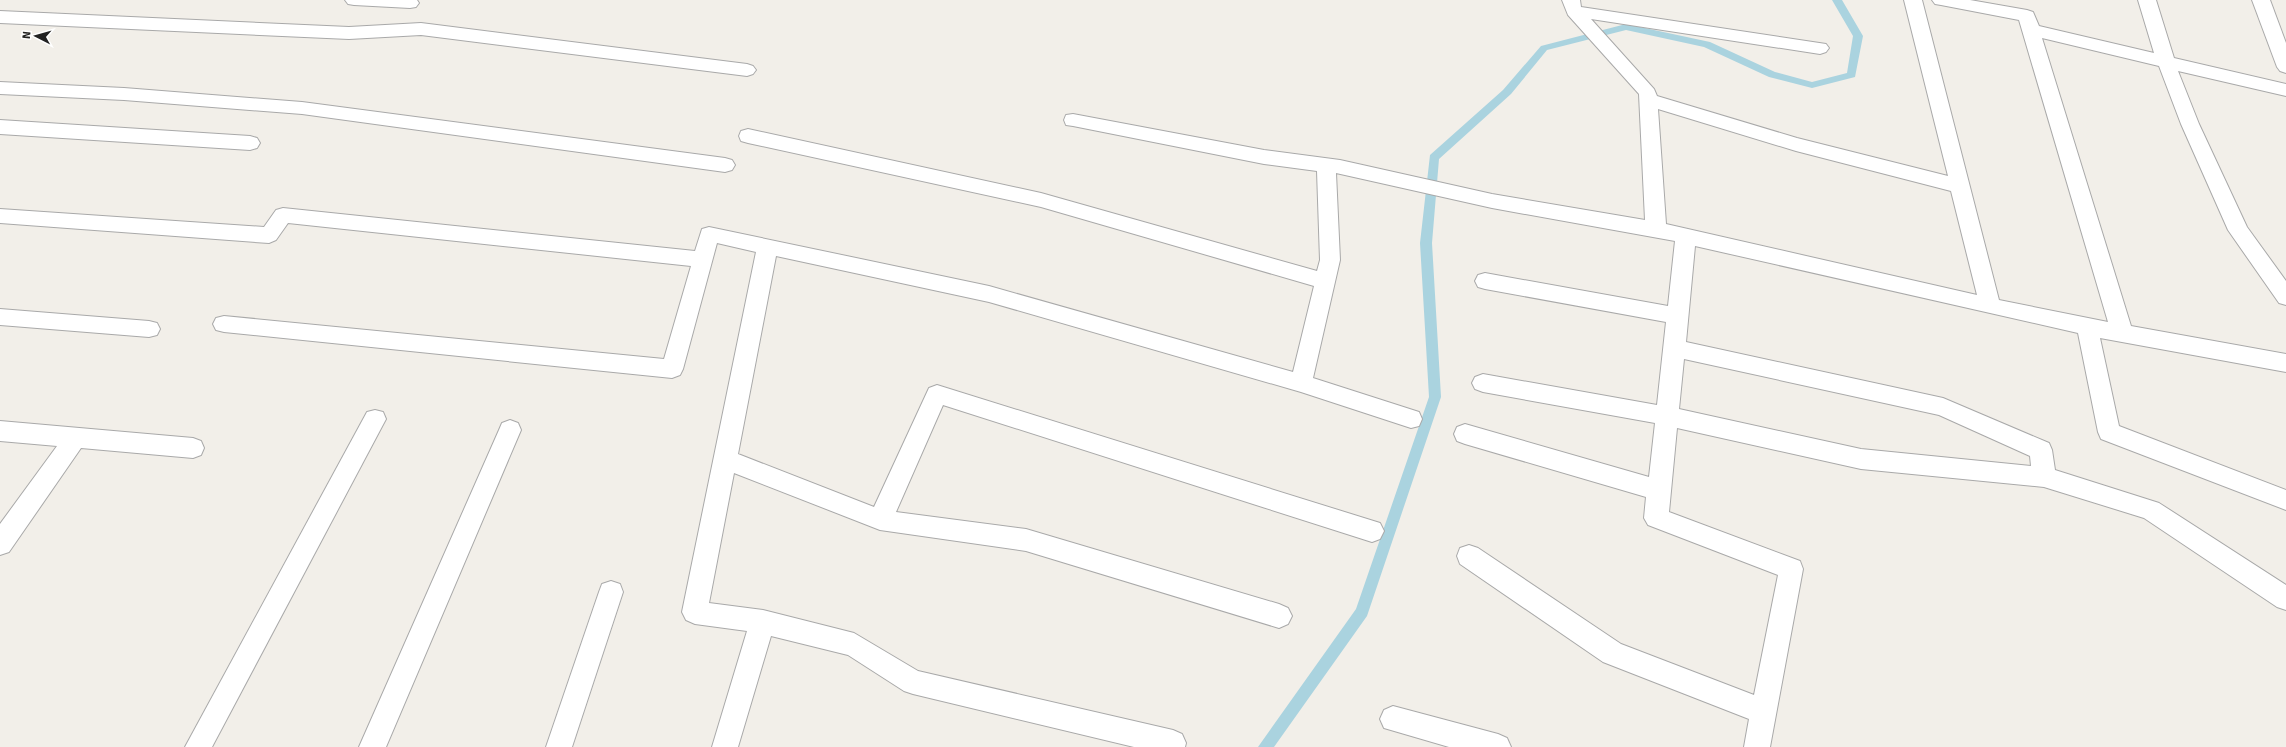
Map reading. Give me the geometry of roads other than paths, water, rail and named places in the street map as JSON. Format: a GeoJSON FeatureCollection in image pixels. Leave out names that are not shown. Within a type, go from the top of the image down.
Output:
{"type":"FeatureCollection","features":[{"type":"Feature","properties":{"kind":"street"},"geometry":{"type":"LineString","coordinates":[[354,0],[410,3]]}},
{"type":"Feature","properties":{"kind":"street"},"geometry":{"type":"LineString","coordinates":[[1913,0],[1990,306]]}},
{"type":"Feature","properties":{"kind":"street"},"geometry":{"type":"LineString","coordinates":[[1942,0],[2028,15],[2166,62],[2286,90]]}},
{"type":"Feature","properties":{"kind":"street"},"geometry":{"type":"LineString","coordinates":[[2146,0],[2166,62],[2190,124],[2238,230],[2286,297]]}},
{"type":"Feature","properties":{"kind":"street"},"geometry":{"type":"LineString","coordinates":[[2261,0],[2286,67]]}},
{"type":"Feature","properties":{"kind":"street"},"geometry":{"type":"LineString","coordinates":[[1576,11],[1820,48]]}},
{"type":"Feature","properties":{"kind":"street"},"geometry":{"type":"LineString","coordinates":[[1576,11],[1648,93],[1656,229]]}},
{"type":"Feature","properties":{"kind":"street"},"geometry":{"type":"LineString","coordinates":[[2028,15],[2122,333]]}},
{"type":"Feature","properties":{"kind":"street"},"geometry":{"type":"LineString","coordinates":[[0,17],[349,33],[421,29],[747,70]]}},
{"type":"Feature","properties":{"kind":"street"},"geometry":{"type":"LineString","coordinates":[[0,88],[124,94],[302,108],[724,166]]}},
{"type":"Feature","properties":{"kind":"street"},"geometry":{"type":"LineString","coordinates":[[1648,100],[1796,144],[1960,186]]}},
{"type":"Feature","properties":{"kind":"street"},"geometry":{"type":"LineString","coordinates":[[1073,120],[1264,157],[1326,165],[1492,201],[1656,229],[1990,306],[2122,333],[2286,363]]}},
{"type":"Feature","properties":{"kind":"street"},"geometry":{"type":"LineString","coordinates":[[0,127],[250,143]]}},
{"type":"Feature","properties":{"kind":"street"},"geometry":{"type":"LineString","coordinates":[[748,136],[1042,200],[1325,281]]}},
{"type":"Feature","properties":{"kind":"street"},"geometry":{"type":"LineString","coordinates":[[1301,383],[1330,260],[1326,165]]}},
{"type":"Feature","properties":{"kind":"street"},"geometry":{"type":"LineString","coordinates":[[0,216],[269,235],[283,215],[704,260]]}},
{"type":"Feature","properties":{"kind":"street"},"geometry":{"type":"LineString","coordinates":[[224,324],[672,369],[704,260],[708,234],[768,245],[989,294],[1301,383],[1411,419]]}},
{"type":"Feature","properties":{"kind":"street"},"geometry":{"type":"LineString","coordinates":[[1686,236],[1656,518],[1791,569],[1757,747]]}},
{"type":"Feature","properties":{"kind":"street"},"geometry":{"type":"LineString","coordinates":[[768,245],[694,612],[763,622],[854,644],[913,682],[1173,743]]}},
{"type":"Feature","properties":{"kind":"street"},"geometry":{"type":"LineString","coordinates":[[1485,281],[1677,316]]}},
{"type":"Feature","properties":{"kind":"street"},"geometry":{"type":"LineString","coordinates":[[0,317],[149,329]]}},
{"type":"Feature","properties":{"kind":"street"},"geometry":{"type":"LineString","coordinates":[[2087,326],[2109,432],[2286,500]]}},
{"type":"Feature","properties":{"kind":"street"},"geometry":{"type":"LineString","coordinates":[[1674,348],[1943,407],[2041,450],[2044,477]]}},
{"type":"Feature","properties":{"kind":"street"},"geometry":{"type":"LineString","coordinates":[[1483,383],[1667,416],[1861,459],[2044,477],[2151,510],[2286,599]]}},
{"type":"Feature","properties":{"kind":"street"},"geometry":{"type":"LineString","coordinates":[[880,520],[938,394],[1372,531]]}},
{"type":"Feature","properties":{"kind":"street"},"geometry":{"type":"LineString","coordinates":[[198,747],[375,419]]}},
{"type":"Feature","properties":{"kind":"street"},"geometry":{"type":"LineString","coordinates":[[372,747],[510,430]]}},
{"type":"Feature","properties":{"kind":"street"},"geometry":{"type":"LineString","coordinates":[[0,431],[193,448]]}},
{"type":"Feature","properties":{"kind":"street"},"geometry":{"type":"LineString","coordinates":[[1465,434],[1571,466],[1659,490]]}},
{"type":"Feature","properties":{"kind":"street"},"geometry":{"type":"LineString","coordinates":[[0,544],[75,438]]}},
{"type":"Feature","properties":{"kind":"street"},"geometry":{"type":"LineString","coordinates":[[725,459],[880,520],[1026,540],[1279,616]]}},
{"type":"Feature","properties":{"kind":"street"},"geometry":{"type":"LineString","coordinates":[[1469,556],[1612,653],[1764,712]]}},
{"type":"Feature","properties":{"kind":"street"},"geometry":{"type":"LineString","coordinates":[[559,747],[611,592]]}},
{"type":"Feature","properties":{"kind":"street"},"geometry":{"type":"LineString","coordinates":[[725,747],[763,622]]}},
{"type":"Feature","properties":{"kind":"street"},"geometry":{"type":"LineString","coordinates":[[1393,719],[1498,747]]}},
{"type":"Feature","properties":{"kind":"waterway"},"geometry":{"type":"LineString","coordinates":[[1265,747],[1362,612],[1435,397],[1426,243],[1434,158],[1507,92],[1544,48],[1626,27],[1707,44],[1772,75],[1812,85],[1852,75],[1858,36],[1837,0]]}}]}
